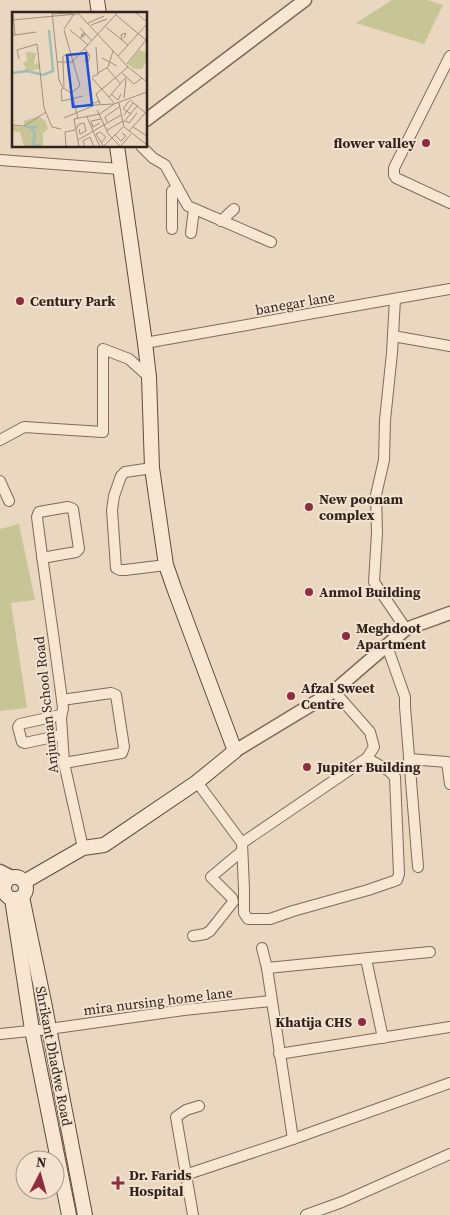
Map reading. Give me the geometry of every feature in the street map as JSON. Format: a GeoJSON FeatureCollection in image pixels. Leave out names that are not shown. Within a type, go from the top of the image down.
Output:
{"type":"FeatureCollection","features":[{"type":"Feature","properties":{"kind":"main road"},"geometry":{"type":"LineString","coordinates":[[11,886],[83,848],[107,843],[197,782],[235,751],[166,565],[152,468],[149,377],[117,148]]}},
{"type":"Feature","properties":{"kind":"main road","name":"Shrikant Dhadwe Road"},"geometry":{"type":"LineString","coordinates":[[11,886],[44,1002],[85,1215]]}},
{"type":"Feature","properties":{"kind":"main road","name":"Shrikant Dhadwe Road"},"geometry":{"type":"LineString","coordinates":[[11,886],[32,1030],[69,1215]]}},
{"type":"Feature","properties":{"kind":"street"},"geometry":{"type":"LineString","coordinates":[[148,118],[305,0]]}},
{"type":"Feature","properties":{"kind":"street"},"geometry":{"type":"LineString","coordinates":[[450,56],[393,172],[396,178],[450,204]]}},
{"type":"Feature","properties":{"kind":"street"},"geometry":{"type":"LineString","coordinates":[[143,148],[153,158],[165,165],[173,187],[188,206],[271,242]]}},
{"type":"Feature","properties":{"kind":"street"},"geometry":{"type":"LineString","coordinates":[[0,160],[120,169]]}},
{"type":"Feature","properties":{"kind":"street"},"geometry":{"type":"LineString","coordinates":[[172,229],[173,187]]}},
{"type":"Feature","properties":{"kind":"street"},"geometry":{"type":"LineString","coordinates":[[191,233],[194,209]]}},
{"type":"Feature","properties":{"kind":"street"},"geometry":{"type":"LineString","coordinates":[[222,221],[234,209]]}},
{"type":"Feature","properties":{"kind":"street","name":"banegar lane"},"geometry":{"type":"LineString","coordinates":[[145,343],[450,289]]}},
{"type":"Feature","properties":{"kind":"street"},"geometry":{"type":"LineString","coordinates":[[395,299],[385,420],[384,460],[376,495],[377,534],[374,582],[406,629]]}},
{"type":"Feature","properties":{"kind":"street"},"geometry":{"type":"LineString","coordinates":[[393,336],[450,346]]}},
{"type":"Feature","properties":{"kind":"street"},"geometry":{"type":"LineString","coordinates":[[0,440],[24,427],[104,432],[103,349],[129,359],[149,377]]}},
{"type":"Feature","properties":{"kind":"street"},"geometry":{"type":"LineString","coordinates":[[152,468],[124,472],[121,476],[114,496],[112,510],[116,568],[120,570],[166,565]]}},
{"type":"Feature","properties":{"kind":"street"},"geometry":{"type":"LineString","coordinates":[[0,482],[9,501]]}},
{"type":"Feature","properties":{"kind":"street","name":"Anjuman School Road"},"geometry":{"type":"LineString","coordinates":[[42,558],[76,552],[79,549],[73,509],[68,507],[39,512],[37,517],[42,558],[63,708],[61,716],[64,763],[83,848]]}},
{"type":"Feature","properties":{"kind":"street"},"geometry":{"type":"LineString","coordinates":[[235,751],[334,691],[406,629],[450,613]]}},
{"type":"Feature","properties":{"kind":"street"},"geometry":{"type":"LineString","coordinates":[[387,646],[405,696],[418,867]]}},
{"type":"Feature","properties":{"kind":"street"},"geometry":{"type":"LineString","coordinates":[[193,936],[210,932],[233,902],[232,898],[211,877],[242,847],[367,758],[374,748],[370,732],[334,691]]}},
{"type":"Feature","properties":{"kind":"street"},"geometry":{"type":"LineString","coordinates":[[62,700],[111,693],[116,695],[124,747],[122,753],[64,763]]}},
{"type":"Feature","properties":{"kind":"street"},"geometry":{"type":"LineString","coordinates":[[61,716],[20,724],[18,727],[22,742],[25,743],[62,735]]}},
{"type":"Feature","properties":{"kind":"street"},"geometry":{"type":"LineString","coordinates":[[197,782],[242,847],[244,914],[248,919],[270,919],[397,880],[399,874],[395,777],[389,771],[367,758]]}},
{"type":"Feature","properties":{"kind":"street"},"geometry":{"type":"LineString","coordinates":[[410,759],[447,762],[450,784]]}},
{"type":"Feature","properties":{"kind":"street"},"geometry":{"type":"LineString","coordinates":[[262,948],[267,968],[293,1139]]}},
{"type":"Feature","properties":{"kind":"street"},"geometry":{"type":"LineString","coordinates":[[267,968],[430,952]]}},
{"type":"Feature","properties":{"kind":"street"},"geometry":{"type":"LineString","coordinates":[[366,959],[383,1038]]}},
{"type":"Feature","properties":{"kind":"street","name":"mira nursing home lane"},"geometry":{"type":"LineString","coordinates":[[0,1034],[49,1030],[184,1010],[271,1001]]}},
{"type":"Feature","properties":{"kind":"street"},"geometry":{"type":"LineString","coordinates":[[279,1054],[450,1027]]}},
{"type":"Feature","properties":{"kind":"street"},"geometry":{"type":"LineString","coordinates":[[186,1175],[450,1083]]}},
{"type":"Feature","properties":{"kind":"street"},"geometry":{"type":"LineString","coordinates":[[193,1215],[176,1117],[186,1110],[199,1106]]}},
{"type":"Feature","properties":{"kind":"street"},"geometry":{"type":"LineString","coordinates":[[306,1215],[342,1202],[450,1154]]}},
{"type":"Feature","properties":{"kind":"shaded area"},"geometry":{"type":"Polygon","coordinates":[[[392,0],[427,0],[443,5],[424,44],[356,23],[392,0]]]}},
{"type":"Feature","properties":{"kind":"shaded area"},"geometry":{"type":"Polygon","coordinates":[[[19,524],[35,600],[11,603],[27,708],[0,711],[0,529],[19,524]]]}},
{"type":"Feature","properties":{"kind":"place","name":"flower valley"},"geometry":{"type":"Point","coordinates":[426,143]}},
{"type":"Feature","properties":{"kind":"place","name":"Century Park"},"geometry":{"type":"Point","coordinates":[20,301]}},
{"type":"Feature","properties":{"kind":"place","name":"New poonam complex"},"geometry":{"type":"Point","coordinates":[309,507]}},
{"type":"Feature","properties":{"kind":"place","name":"Anmol Building"},"geometry":{"type":"Point","coordinates":[309,592]}},
{"type":"Feature","properties":{"kind":"place","name":"Meghdoot Apartment"},"geometry":{"type":"Point","coordinates":[346,636]}},
{"type":"Feature","properties":{"kind":"place","name":"Afzal Sweet Centre"},"geometry":{"type":"Point","coordinates":[291,696]}},
{"type":"Feature","properties":{"kind":"place","name":"Jupiter Building"},"geometry":{"type":"Point","coordinates":[307,767]}},
{"type":"Feature","properties":{"kind":"place","name":"Khatija CHS"},"geometry":{"type":"Point","coordinates":[362,1022]}},
{"type":"Feature","properties":{"kind":"place","name":"Dr. Farids Hospital"},"geometry":{"type":"Point","coordinates":[118,1183]}}]}
